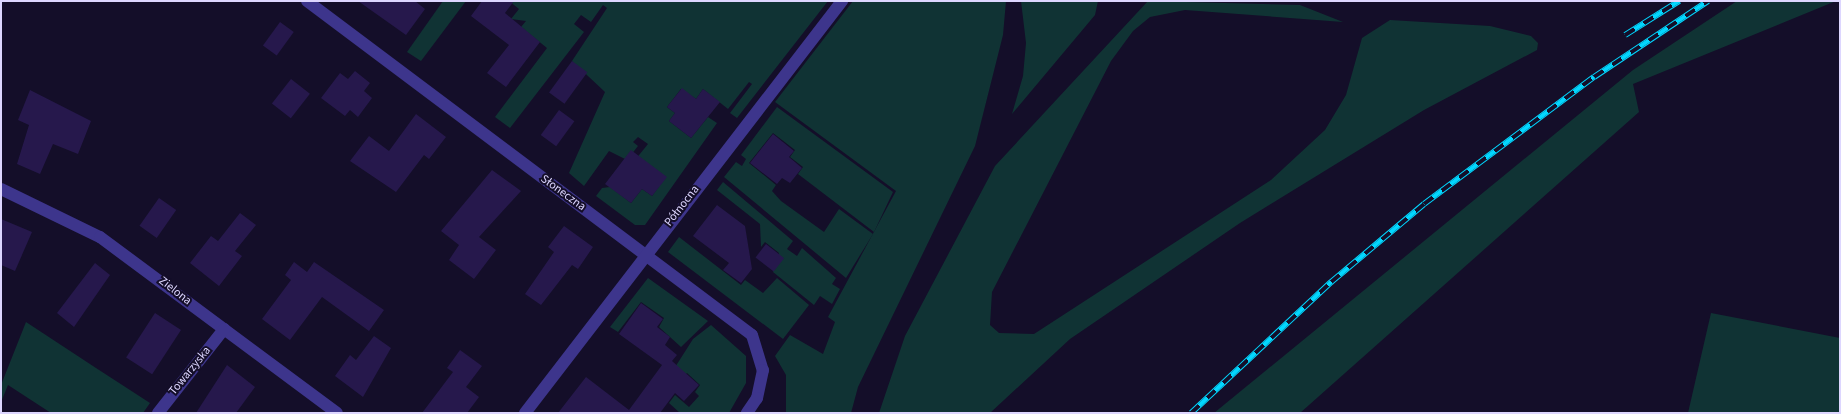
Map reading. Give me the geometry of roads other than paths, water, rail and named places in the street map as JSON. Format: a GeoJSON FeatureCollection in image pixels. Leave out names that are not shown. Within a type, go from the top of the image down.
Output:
{"type":"FeatureCollection","features":[{"type":"Feature","properties":{"kind":"street","name":"Słoneczna"},"geometry":{"type":"LineString","coordinates":[[307,1],[645,253],[752,336],[763,370],[757,398],[747,413]]}},
{"type":"Feature","properties":{"kind":"street","name":"Północna"},"geometry":{"type":"LineString","coordinates":[[525,413],[645,253],[842,1]]}},
{"type":"Feature","properties":{"kind":"street","name":"Zielona"},"geometry":{"type":"LineString","coordinates":[[1,189],[100,237],[337,413]]}},
{"type":"Feature","properties":{"kind":"street","name":"Towarzyska"},"geometry":{"type":"LineString","coordinates":[[158,413],[224,330]]}},
{"type":"Feature","properties":{"kind":"railway"},"geometry":{"type":"LineString","coordinates":[[1625,35],[1679,1]]}},
{"type":"Feature","properties":{"kind":"railway"},"geometry":{"type":"LineString","coordinates":[[1191,413],[1331,282],[1424,204],[1594,77],[1708,1]]}}]}
